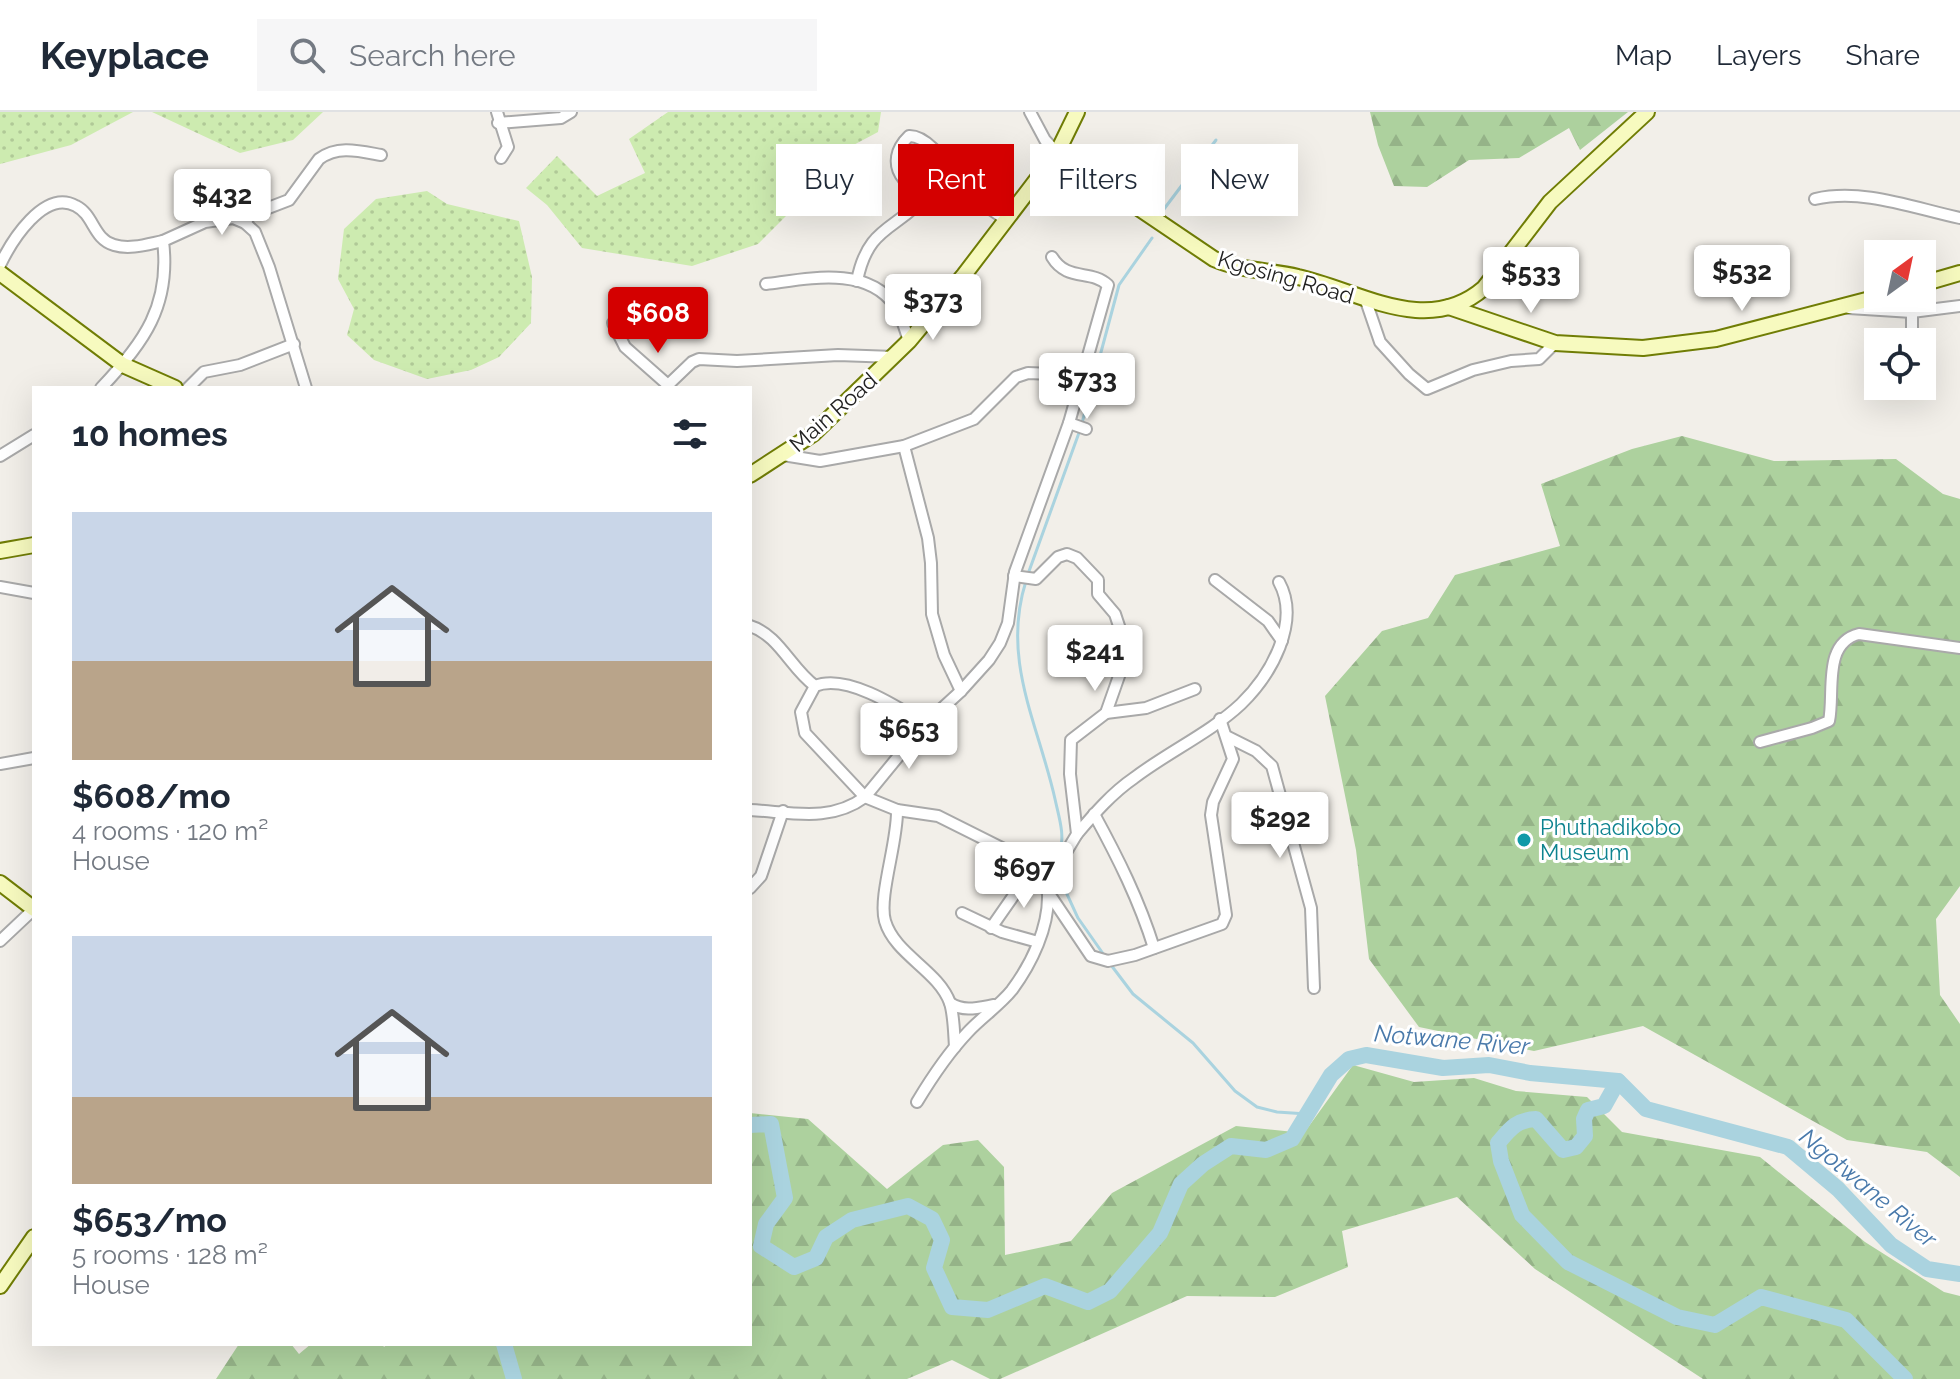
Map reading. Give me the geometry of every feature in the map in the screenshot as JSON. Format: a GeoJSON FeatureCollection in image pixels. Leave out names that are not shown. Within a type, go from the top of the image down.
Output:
{"type":"FeatureCollection","features":[{"type":"Feature","properties":{"kind":"street"},"geometry":{"type":"LineString","coordinates":[[501,158],[508,147],[498,118],[561,118],[571,112]]}},
{"type":"Feature","properties":{"kind":"street"},"geometry":{"type":"LineString","coordinates":[[1030,112],[1049,144]]}},
{"type":"Feature","properties":{"kind":"street","name":"Main Road"},"geometry":{"type":"LineString","coordinates":[[1061,144],[1077,112]]}},
{"type":"Feature","properties":{"kind":"street"},"geometry":{"type":"LineString","coordinates":[[1449,307],[1473,297],[1484,288],[1550,202],[1647,112]]}},
{"type":"Feature","properties":{"kind":"street"},"geometry":{"type":"LineString","coordinates":[[903,144],[909,136],[919,137],[926,144]]}},
{"type":"Feature","properties":{"kind":"street"},"geometry":{"type":"LineString","coordinates":[[245,223],[250,215],[289,200],[325,154],[340,150],[381,155]]}},
{"type":"Feature","properties":{"kind":"street","name":"Main Road"},"geometry":{"type":"LineString","coordinates":[[752,473],[813,434],[894,357],[1030,188]]}},
{"type":"Feature","properties":{"kind":"street"},"geometry":{"type":"LineString","coordinates":[[1815,199],[1837,194],[1862,196],[1960,218]]}},
{"type":"Feature","properties":{"kind":"street"},"geometry":{"type":"LineString","coordinates":[[0,265],[10,243],[26,222],[43,209],[63,203],[76,206],[85,214],[99,238],[128,247],[163,241],[205,222],[233,218],[255,232],[305,386]]}},
{"type":"Feature","properties":{"kind":"street"},"geometry":{"type":"LineString","coordinates":[[857,281],[866,250],[876,236],[906,216]]}},
{"type":"Feature","properties":{"kind":"street"},"geometry":{"type":"LineString","coordinates":[[1001,216],[1006,220]]}},
{"type":"Feature","properties":{"kind":"street","name":"Kgosing Road"},"geometry":{"type":"LineString","coordinates":[[1150,216],[1214,259],[1239,269],[1309,279],[1366,301],[1417,309],[1449,307]]}},
{"type":"Feature","properties":{"kind":"street"},"geometry":{"type":"LineString","coordinates":[[103,386],[123,365],[149,328],[162,296],[166,264],[163,241]]}},
{"type":"Feature","properties":{"kind":"street"},"geometry":{"type":"LineString","coordinates":[[752,810],[813,815],[834,813],[853,806],[865,797],[925,724],[989,660],[1000,643],[1072,424],[1108,285],[1100,279],[1065,271],[1052,257]]}},
{"type":"Feature","properties":{"kind":"street"},"geometry":{"type":"LineString","coordinates":[[0,273],[123,365],[170,386]]}},
{"type":"Feature","properties":{"kind":"street"},"geometry":{"type":"LineString","coordinates":[[1936,280],[1960,273]]}},
{"type":"Feature","properties":{"kind":"street"},"geometry":{"type":"LineString","coordinates":[[766,284],[824,278],[857,281],[884,295],[895,306],[909,341]]}},
{"type":"Feature","properties":{"kind":"street"},"geometry":{"type":"LineString","coordinates":[[1366,301],[1380,342],[1427,389],[1473,370],[1511,361],[1539,359],[1555,343]]}},
{"type":"Feature","properties":{"kind":"street"},"geometry":{"type":"LineString","coordinates":[[1449,307],[1555,343],[1643,348],[1702,341],[1864,301]]}},
{"type":"Feature","properties":{"kind":"street"},"geometry":{"type":"LineString","coordinates":[[1936,309],[1960,306]]}},
{"type":"Feature","properties":{"kind":"street"},"geometry":{"type":"LineString","coordinates":[[1843,308],[1864,309]]}},
{"type":"Feature","properties":{"kind":"street"},"geometry":{"type":"LineString","coordinates":[[1912,312],[1912,328]]}},
{"type":"Feature","properties":{"kind":"street"},"geometry":{"type":"LineString","coordinates":[[613,323],[625,347],[667,386],[699,359],[737,361],[838,355],[894,357]]}},
{"type":"Feature","properties":{"kind":"street"},"geometry":{"type":"LineString","coordinates":[[190,386],[204,372],[240,365],[294,344]]}},
{"type":"Feature","properties":{"kind":"street"},"geometry":{"type":"LineString","coordinates":[[783,455],[820,461],[904,446],[974,419],[1016,377],[1040,372],[1080,387]]}},
{"type":"Feature","properties":{"kind":"street"},"geometry":{"type":"LineString","coordinates":[[1072,424],[1086,429]]}},
{"type":"Feature","properties":{"kind":"street"},"geometry":{"type":"LineString","coordinates":[[0,456],[32,436]]}},
{"type":"Feature","properties":{"kind":"street"},"geometry":{"type":"LineString","coordinates":[[904,446],[928,538],[932,614],[944,655],[961,691]]}},
{"type":"Feature","properties":{"kind":"street"},"geometry":{"type":"LineString","coordinates":[[0,551],[32,545]]}},
{"type":"Feature","properties":{"kind":"street"},"geometry":{"type":"LineString","coordinates":[[1023,578],[1067,554],[1077,558],[1098,580],[1098,594],[1115,614],[1124,641],[1125,659],[1106,713]]}},
{"type":"Feature","properties":{"kind":"street"},"geometry":{"type":"LineString","coordinates":[[1215,580],[1268,621],[1282,641]]}},
{"type":"Feature","properties":{"kind":"street"},"geometry":{"type":"LineString","coordinates":[[991,928],[1030,867],[1062,859],[1094,814],[1131,779],[1220,719],[1257,686],[1282,641],[1288,605],[1279,582]]}},
{"type":"Feature","properties":{"kind":"street"},"geometry":{"type":"LineString","coordinates":[[0,587],[32,593]]}},
{"type":"Feature","properties":{"kind":"street"},"geometry":{"type":"LineString","coordinates":[[752,627],[772,640],[802,676],[815,686],[834,682],[863,691],[925,724]]}},
{"type":"Feature","properties":{"kind":"street"},"geometry":{"type":"LineString","coordinates":[[1760,742],[1828,722],[1837,649],[1852,636],[1859,634],[1960,648]]}},
{"type":"Feature","properties":{"kind":"street"},"geometry":{"type":"LineString","coordinates":[[815,686],[801,712],[805,733],[865,797],[897,810],[938,816],[1030,867],[1091,956],[1108,961],[1219,926],[1226,919],[1211,815],[1213,802],[1233,764],[1228,737],[1220,719]]}},
{"type":"Feature","properties":{"kind":"street"},"geometry":{"type":"LineString","coordinates":[[1077,834],[1070,774],[1071,740],[1106,713],[1146,708],[1195,689]]}},
{"type":"Feature","properties":{"kind":"street"},"geometry":{"type":"LineString","coordinates":[[1228,737],[1256,751],[1272,766],[1311,908],[1314,988]]}},
{"type":"Feature","properties":{"kind":"street"},"geometry":{"type":"LineString","coordinates":[[0,764],[32,758]]}},
{"type":"Feature","properties":{"kind":"street"},"geometry":{"type":"LineString","coordinates":[[897,810],[883,907],[885,920],[897,940],[933,979],[950,1003],[959,1008],[972,1009],[996,1005]]}},
{"type":"Feature","properties":{"kind":"street"},"geometry":{"type":"LineString","coordinates":[[752,886],[761,876],[783,811]]}},
{"type":"Feature","properties":{"kind":"street"},"geometry":{"type":"LineString","coordinates":[[1094,814],[1127,875],[1154,948]]}},
{"type":"Feature","properties":{"kind":"street"},"geometry":{"type":"LineString","coordinates":[[0,883],[32,907]]}},
{"type":"Feature","properties":{"kind":"street"},"geometry":{"type":"LineString","coordinates":[[917,1102],[955,1047],[1011,992],[1038,942],[1048,911],[1048,892]]}},
{"type":"Feature","properties":{"kind":"street"},"geometry":{"type":"LineString","coordinates":[[0,941],[32,911]]}},
{"type":"Feature","properties":{"kind":"street"},"geometry":{"type":"LineString","coordinates":[[962,913],[991,928],[1038,942]]}},
{"type":"Feature","properties":{"kind":"street"},"geometry":{"type":"LineString","coordinates":[[950,1003],[955,1047]]}},
{"type":"Feature","properties":{"kind":"street"},"geometry":{"type":"LineString","coordinates":[[0,1286],[32,1240]]}},
{"type":"Feature","properties":{"kind":"green space"},"geometry":{"type":"Polygon","coordinates":[[[0,112],[133,112],[71,145],[0,164],[0,112]]]}},
{"type":"Feature","properties":{"kind":"green space"},"geometry":{"type":"Polygon","coordinates":[[[152,112],[323,112],[293,140],[240,153],[152,112]]]}},
{"type":"Feature","properties":{"kind":"green space"},"geometry":{"type":"Polygon","coordinates":[[[668,112],[881,112],[878,132],[855,144],[776,144],[776,216],[786,216],[758,244],[692,266],[582,248],[547,205],[526,188],[557,156],[597,196],[645,173],[629,139],[668,112]]]}},
{"type":"Feature","properties":{"kind":"green space"},"geometry":{"type":"Polygon","coordinates":[[[1370,112],[1628,112],[1580,150],[1569,128],[1519,158],[1469,160],[1427,187],[1394,186],[1378,145],[1370,112]]]}},
{"type":"Feature","properties":{"kind":"green space"},"geometry":{"type":"Polygon","coordinates":[[[427,191],[447,204],[519,221],[532,277],[531,323],[499,357],[471,370],[427,379],[374,360],[347,335],[354,309],[338,279],[344,229],[376,199],[427,191]]]}},
{"type":"Feature","properties":{"kind":"green space"},"geometry":{"type":"Polygon","coordinates":[[[1682,436],[1774,461],[1896,459],[1943,494],[1960,499],[1960,886],[1936,919],[1940,995],[1960,1024],[1960,1177],[1927,1152],[1847,1140],[1643,1026],[1534,1051],[1419,1027],[1369,959],[1356,850],[1325,696],[1382,631],[1428,618],[1455,575],[1560,546],[1541,484],[1632,449],[1682,436]]]}},
{"type":"Feature","properties":{"kind":"green space"},"geometry":{"type":"Polygon","coordinates":[[[1353,1065],[1414,1082],[1474,1078],[1516,1091],[1587,1097],[1622,1132],[1760,1157],[1865,1242],[1944,1292],[1960,1296],[1960,1379],[1703,1379],[1535,1269],[1457,1197],[1342,1231],[1348,1267],[1275,1297],[1187,1296],[1000,1379],[990,1379],[952,1360],[907,1379],[216,1379],[238,1346],[293,1346],[299,1354],[309,1346],[752,1346],[752,1113],[808,1119],[887,1189],[943,1145],[978,1140],[1004,1167],[1005,1255],[1071,1241],[1112,1193],[1236,1126],[1304,1133],[1353,1065]]]}},
{"type":"Feature","properties":{"kind":"waterway"},"geometry":{"type":"LineString","coordinates":[[1158,217],[1216,140]]}},
{"type":"Feature","properties":{"kind":"waterway"},"geometry":{"type":"LineString","coordinates":[[1082,423],[1119,285],[1152,238]]}},
{"type":"Feature","properties":{"kind":"waterway"},"geometry":{"type":"LineString","coordinates":[[1028,574],[1080,430]]}},
{"type":"Feature","properties":{"kind":"waterway"},"geometry":{"type":"LineString","coordinates":[[1026,581],[1019,610],[1020,665],[1060,819],[1060,853]]}},
{"type":"Feature","properties":{"kind":"waterway"},"geometry":{"type":"LineString","coordinates":[[1057,865],[1056,870],[1078,918],[1104,955]]}},
{"type":"Feature","properties":{"kind":"waterway"},"geometry":{"type":"LineString","coordinates":[[1111,965],[1133,994],[1193,1043],[1235,1091],[1257,1107],[1307,1114]]}},
{"type":"Feature","properties":{"kind":"waterway","name":"Notwane River"},"geometry":{"type":"LineString","coordinates":[[752,1125],[771,1124],[785,1198],[766,1224],[761,1246],[794,1267],[816,1258],[826,1237],[852,1220],[908,1206],[932,1219],[942,1240],[934,1268],[952,1307],[988,1310],[1045,1286],[1088,1302],[1110,1291],[1160,1233],[1181,1184],[1203,1164],[1231,1146],[1266,1150],[1292,1139],[1331,1075],[1349,1059],[1366,1055],[1443,1068],[1489,1065],[1530,1073],[1618,1081],[1604,1106],[1588,1110],[1584,1119],[1585,1136],[1576,1147],[1563,1150],[1536,1119],[1518,1123],[1498,1143],[1501,1161],[1522,1215],[1568,1262],[1677,1317],[1715,1325],[1761,1297],[1846,1320],[1905,1379]]}},
{"type":"Feature","properties":{"kind":"waterway","name":"Ngotwane River"},"geometry":{"type":"LineString","coordinates":[[1618,1081],[1646,1109],[1788,1147],[1838,1189],[1891,1245],[1927,1269],[1960,1274]]}},
{"type":"Feature","properties":{"kind":"waterway","name":"Notwane River"},"geometry":{"type":"LineString","coordinates":[[505,1346],[514,1379]]}},
{"type":"Feature","properties":{"kind":"place","name":"Phuthadikobo Museum"},"geometry":{"type":"Point","coordinates":[1524,840]}}]}
